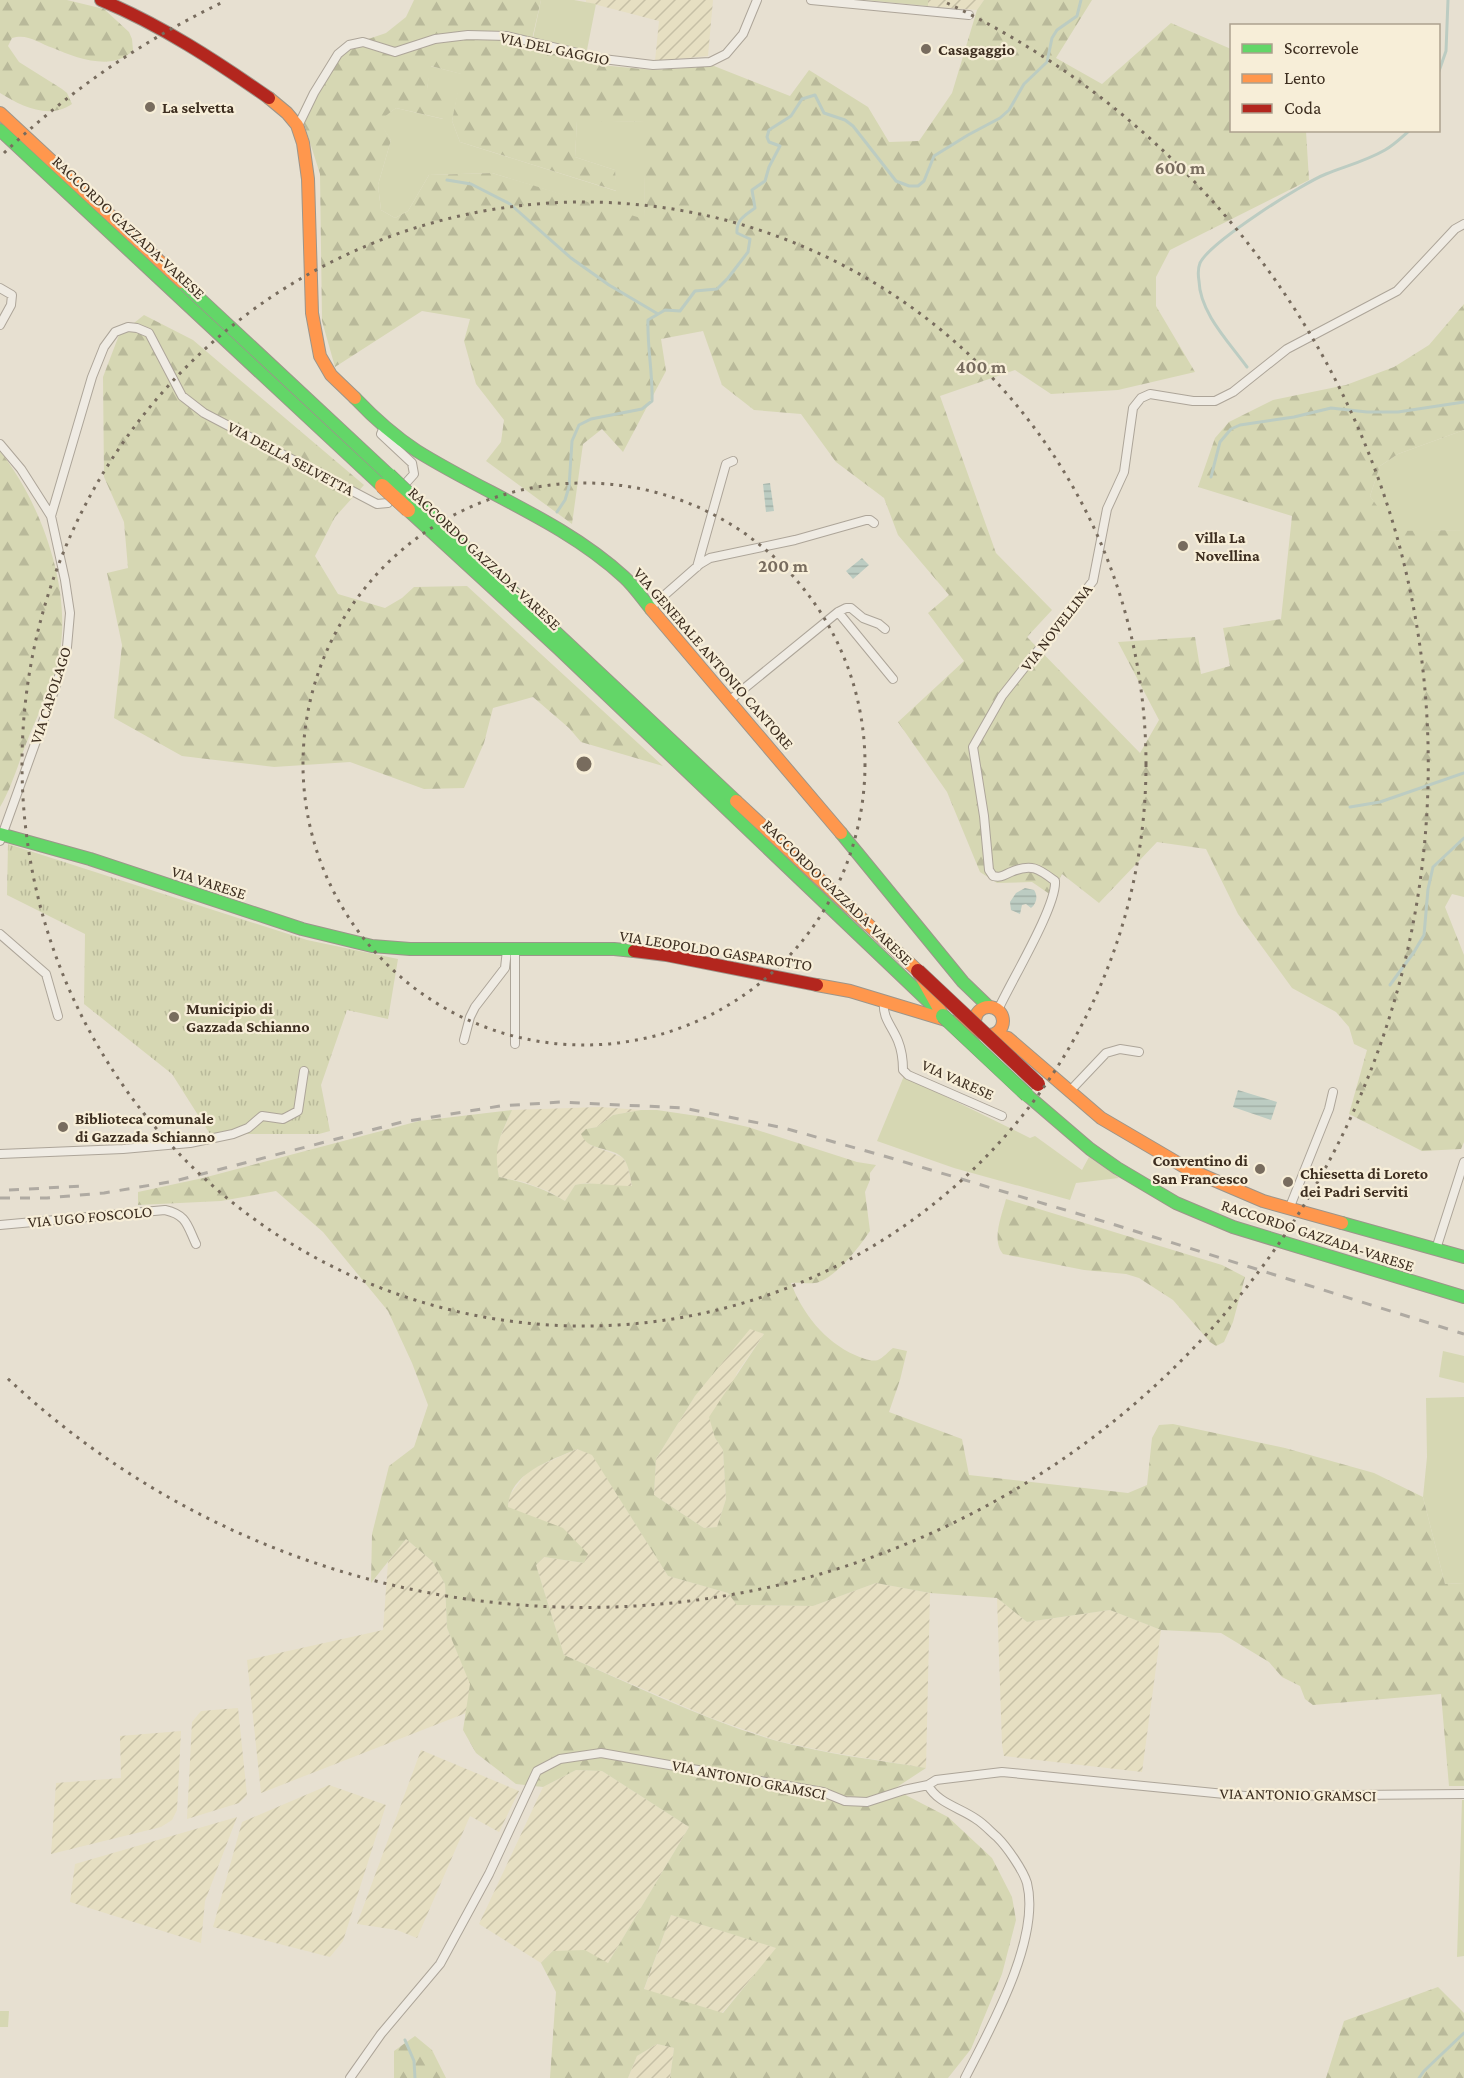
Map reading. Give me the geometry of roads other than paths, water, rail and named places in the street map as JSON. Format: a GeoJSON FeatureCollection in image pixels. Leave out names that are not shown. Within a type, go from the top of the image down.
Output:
{"type":"FeatureCollection","features":[{"type":"Feature","properties":{"kind":"main road","name":"VIA GENERALE ANTONIO CANTORE"},"geometry":{"type":"LineString","coordinates":[[101,0],[137,16],[211,58],[278,105],[298,126],[306,158],[308,178],[312,313],[315,337],[320,356],[331,375],[384,427],[417,451],[553,526],[591,551],[625,578],[730,700],[963,982],[994,1009]]}},
{"type":"Feature","properties":{"kind":"main road","name":"RACCORDO GAZZADA-VARESE"},"geometry":{"type":"LineString","coordinates":[[0,113],[385,481]]}},
{"type":"Feature","properties":{"kind":"main road","name":"RACCORDO GAZZADA-VARESE"},"geometry":{"type":"LineString","coordinates":[[0,130],[891,945],[1038,1084]]}},
{"type":"Feature","properties":{"kind":"main road","name":"RACCORDO GAZZADA-VARESE"},"geometry":{"type":"LineString","coordinates":[[412,506],[942,1017],[1064,1128],[1117,1168],[1176,1203],[1240,1230],[1464,1297]]}},
{"type":"Feature","properties":{"kind":"main road","name":"VIA VARESE"},"geometry":{"type":"LineString","coordinates":[[0,835],[90,859],[302,929],[372,946],[410,950]]}},
{"type":"Feature","properties":{"kind":"main road","name":"VIA LEOPOLDO GASPAROTTO"},"geometry":{"type":"LineString","coordinates":[[410,950],[614,949],[666,955],[788,977],[850,991],[942,1017],[977,1022],[986,1035],[1001,1032],[1101,1118],[1188,1169],[1263,1201],[1464,1257]]}},
{"type":"Feature","properties":{"kind":"main road","name":"RACCORDO GAZZADA-VARESE"},"geometry":{"type":"LineString","coordinates":[[918,971],[942,1017]]}},
{"type":"Feature","properties":{"kind":"main road","name":"VIA GENERALE ANTONIO CANTORE"},"geometry":{"type":"LineString","coordinates":[[963,982],[977,1022]]}},
{"type":"Feature","properties":{"kind":"main road"},"geometry":{"type":"LineString","coordinates":[[977,1022],[982,1009],[994,1009],[1003,1018],[1001,1032]]}},
{"type":"Feature","properties":{"kind":"street","name":"VIA DEL GAGGIO"},"geometry":{"type":"LineString","coordinates":[[298,126],[314,93],[338,54],[349,45],[363,42],[395,52],[435,39],[468,35],[507,36],[603,59],[653,65],[710,62],[726,54],[743,34],[758,0]]}},
{"type":"Feature","properties":{"kind":"street"},"geometry":{"type":"LineString","coordinates":[[811,0],[969,15]]}},
{"type":"Feature","properties":{"kind":"street","name":"VIA NOVELLINA"},"geometry":{"type":"LineString","coordinates":[[994,1009],[1044,917],[1056,888],[1056,881],[1040,869],[1030,867],[998,877],[993,876],[988,870],[984,816],[972,747],[1002,696],[1093,582],[1107,509],[1124,472],[1134,408],[1141,398],[1150,394],[1193,401],[1215,401],[1233,392],[1287,349],[1397,291],[1455,229],[1464,224]]}},
{"type":"Feature","properties":{"kind":"street"},"geometry":{"type":"LineString","coordinates":[[0,288],[12,295],[11,305],[0,325]]}},
{"type":"Feature","properties":{"kind":"street","name":"VIA CAPOLAGO"},"geometry":{"type":"LineString","coordinates":[[51,516],[92,377],[104,346],[115,332],[128,327],[137,328]]}},
{"type":"Feature","properties":{"kind":"street","name":"VIA DELLA SELVETTA"},"geometry":{"type":"LineString","coordinates":[[137,328],[149,333],[182,396],[204,413],[377,504],[388,503],[414,474],[412,463],[381,434],[384,427]]}},
{"type":"Feature","properties":{"kind":"street","name":"VIA CAPOLAGO"},"geometry":{"type":"LineString","coordinates":[[0,444],[21,469],[51,516],[65,580],[69,613],[68,646],[58,680],[0,835]]}},
{"type":"Feature","properties":{"kind":"street"},"geometry":{"type":"LineString","coordinates":[[696,568],[726,464],[733,461]]}},
{"type":"Feature","properties":{"kind":"street"},"geometry":{"type":"LineString","coordinates":[[651,607],[710,558],[795,540],[866,520],[874,523]]}},
{"type":"Feature","properties":{"kind":"street"},"geometry":{"type":"LineString","coordinates":[[730,700],[838,612],[846,608],[851,608],[863,618],[885,629]]}},
{"type":"Feature","properties":{"kind":"street"},"geometry":{"type":"LineString","coordinates":[[838,612],[893,679]]}},
{"type":"Feature","properties":{"kind":"street"},"geometry":{"type":"LineString","coordinates":[[0,934],[46,974],[58,1016]]}},
{"type":"Feature","properties":{"kind":"street"},"geometry":{"type":"LineString","coordinates":[[464,1040],[475,1007],[505,968],[511,950]]}},
{"type":"Feature","properties":{"kind":"street"},"geometry":{"type":"LineString","coordinates":[[511,950],[515,1044]]}},
{"type":"Feature","properties":{"kind":"street","name":"VIA VARESE"},"geometry":{"type":"LineString","coordinates":[[884,1001],[883,1011],[898,1042],[903,1057],[903,1070],[908,1075],[1002,1116]]}},
{"type":"Feature","properties":{"kind":"street"},"geometry":{"type":"LineString","coordinates":[[1069,1092],[1106,1053],[1120,1049],[1139,1052]]}},
{"type":"Feature","properties":{"kind":"street"},"geometry":{"type":"LineString","coordinates":[[0,1154],[123,1149],[190,1143],[233,1134],[248,1128],[262,1116],[283,1119],[298,1111],[304,1071]]}},
{"type":"Feature","properties":{"kind":"street"},"geometry":{"type":"LineString","coordinates":[[1289,1209],[1329,1109],[1333,1092]]}},
{"type":"Feature","properties":{"kind":"street"},"geometry":{"type":"LineString","coordinates":[[1436,1249],[1464,1162]]}},
{"type":"Feature","properties":{"kind":"street","name":"VIA UGO FOSCOLO"},"geometry":{"type":"LineString","coordinates":[[0,1224],[165,1209],[178,1213],[184,1219],[196,1244]]}},
{"type":"Feature","properties":{"kind":"street","name":"VIA ANTONIO GRAMSCI"},"geometry":{"type":"LineString","coordinates":[[350,2078],[381,2034],[440,1964],[489,1874],[537,1771],[560,1759],[601,1753],[823,1792],[845,1801],[867,1802],[903,1790],[928,1785],[936,1780],[1002,1772],[1245,1796],[1464,1794]]}},
{"type":"Feature","properties":{"kind":"street"},"geometry":{"type":"LineString","coordinates":[[928,1785],[931,1792],[977,1819],[1005,1845],[1026,1881],[1029,1902],[1028,1919],[1016,1970],[997,2016],[965,2078]]}},
{"type":"Feature","properties":{"kind":"waterway"},"geometry":{"type":"LineString","coordinates":[[557,512],[565,500],[569,487],[572,441],[579,425],[591,419],[642,409],[652,401],[648,320],[665,310],[680,311],[695,291],[717,289],[748,252],[750,239],[737,233],[737,228],[742,218],[755,208],[752,190],[765,181],[769,167],[780,146],[769,142],[767,137],[769,130],[791,116],[802,99],[815,95],[824,113],[845,120],[853,126],[896,181],[909,186],[918,186],[924,181],[934,156],[1000,118],[1009,110],[1024,84],[1047,62],[1052,38],[1057,30],[1077,16],[1081,0]]}},
{"type":"Feature","properties":{"kind":"waterway"},"geometry":{"type":"LineString","coordinates":[[1440,68],[1446,51],[1448,0]]}},
{"type":"Feature","properties":{"kind":"waterway"},"geometry":{"type":"LineString","coordinates":[[1247,367],[1217,327],[1204,304],[1199,279],[1200,263],[1207,254],[1238,228],[1279,201],[1326,174],[1378,154],[1392,146],[1408,132]]}},
{"type":"Feature","properties":{"kind":"waterway"},"geometry":{"type":"LineString","coordinates":[[447,180],[471,184],[510,204],[571,258],[609,285],[658,314]]}},
{"type":"Feature","properties":{"kind":"waterway"},"geometry":{"type":"LineString","coordinates":[[1211,477],[1220,442],[1231,429],[1240,425],[1294,417],[1331,408],[1367,412],[1398,412],[1464,402]]}},
{"type":"Feature","properties":{"kind":"waterway"},"geometry":{"type":"LineString","coordinates":[[1350,807],[1380,802],[1464,773]]}},
{"type":"Feature","properties":{"kind":"waterway"},"geometry":{"type":"LineString","coordinates":[[1390,985],[1424,935],[1428,889],[1433,867],[1464,838]]}},
{"type":"Feature","properties":{"kind":"waterway"},"geometry":{"type":"LineString","coordinates":[[1419,2078],[1464,2033]]}},
{"type":"Feature","properties":{"kind":"waterway"},"geometry":{"type":"LineString","coordinates":[[405,2040],[414,2061],[415,2078]]}},
{"type":"Feature","properties":{"kind":"railway"},"geometry":{"type":"LineString","coordinates":[[0,1198],[47,1198],[104,1193],[175,1181],[402,1122],[500,1106],[561,1102],[683,1108],[784,1128],[884,1156],[1109,1223],[1464,1334]]}},
{"type":"Feature","properties":{"kind":"railway"},"geometry":{"type":"LineString","coordinates":[[9,1190],[84,1186]]}},
{"type":"Feature","properties":{"kind":"place","name":"Casagaggio"},"geometry":{"type":"Point","coordinates":[926,49]}},
{"type":"Feature","properties":{"kind":"place","name":"La selvetta"},"geometry":{"type":"Point","coordinates":[150,107]}},
{"type":"Feature","properties":{"kind":"place","name":"Villa La Novellina"},"geometry":{"type":"Point","coordinates":[1183,546]}},
{"type":"Feature","properties":{"kind":"place","name":"Municipio di Gazzada Schianno"},"geometry":{"type":"Point","coordinates":[174,1017]}},
{"type":"Feature","properties":{"kind":"place","name":"Biblioteca comunale di Gazzada Schianno"},"geometry":{"type":"Point","coordinates":[63,1127]}},
{"type":"Feature","properties":{"kind":"place","name":"Conventino di San Francesco"},"geometry":{"type":"Point","coordinates":[1260,1169]}},
{"type":"Feature","properties":{"kind":"place","name":"Chiesetta di Loreto dei Padri Serviti"},"geometry":{"type":"Point","coordinates":[1288,1182]}}]}
